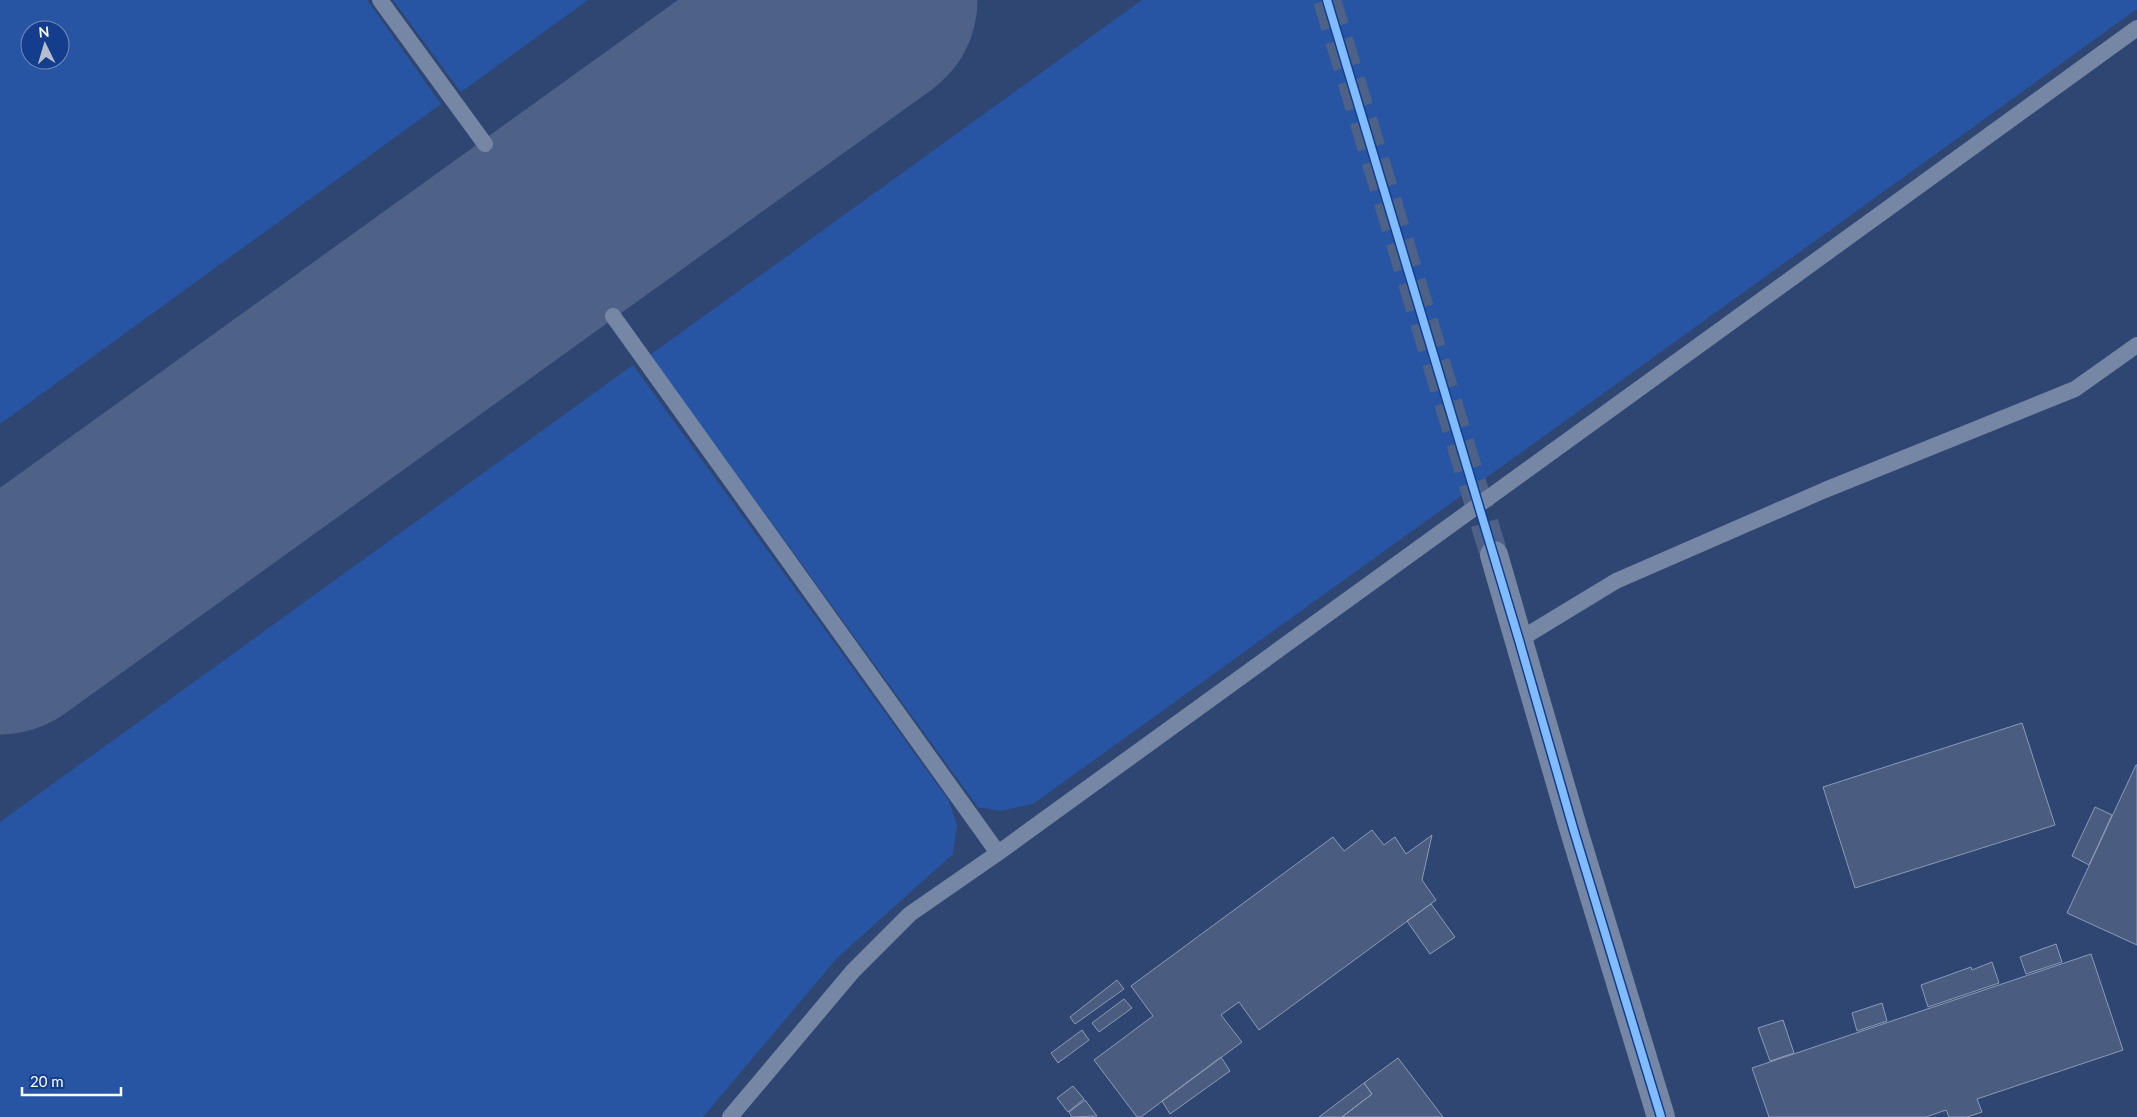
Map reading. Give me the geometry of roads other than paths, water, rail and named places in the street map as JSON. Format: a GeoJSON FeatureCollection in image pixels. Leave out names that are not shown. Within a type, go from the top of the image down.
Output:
{"type":"FeatureCollection","features":[{"type":"Feature","properties":{"kind":"street"},"geometry":{"type":"LineString","coordinates":[[1494,555],[1574,831],[1661,1117]]}},
{"type":"Feature","properties":{"kind":"lane"},"geometry":{"type":"LineString","coordinates":[[380,0],[484,144]]}},
{"type":"Feature","properties":{"kind":"lane"},"geometry":{"type":"LineString","coordinates":[[730,1117],[853,971],[910,914],[998,853],[2137,28]]}},
{"type":"Feature","properties":{"kind":"lane"},"geometry":{"type":"LineString","coordinates":[[613,316],[998,853]]}},
{"type":"Feature","properties":{"kind":"lane"},"geometry":{"type":"LineString","coordinates":[[1519,640],[1616,580],[1825,490],[2075,389],[2137,345]]}},
{"type":"Feature","properties":{"kind":"tunnel"},"geometry":{"type":"LineString","coordinates":[[1327,0],[1494,555]]}}]}
